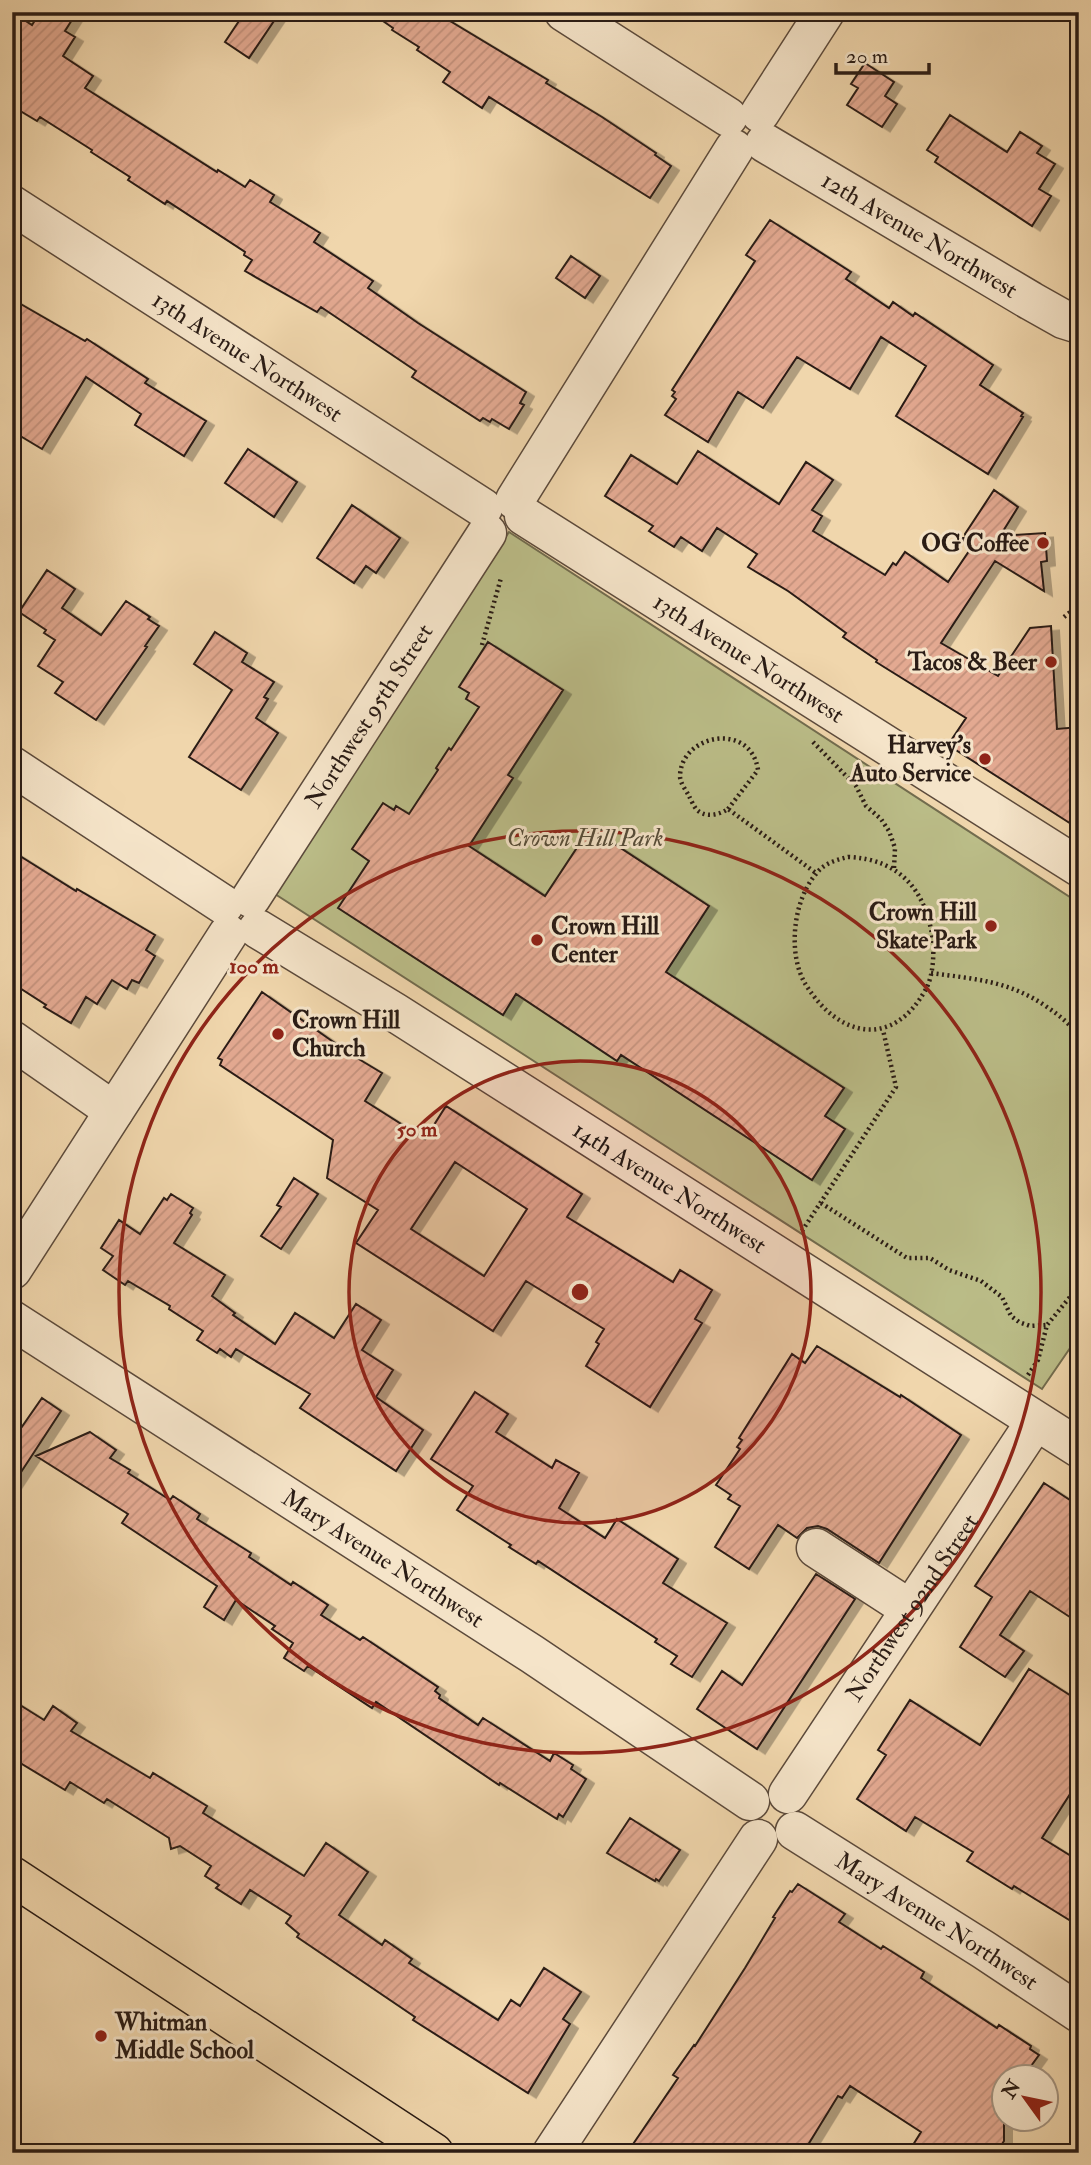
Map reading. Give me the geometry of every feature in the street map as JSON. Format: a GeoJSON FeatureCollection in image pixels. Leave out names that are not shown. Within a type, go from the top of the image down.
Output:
{"type":"FeatureCollection","features":[{"type":"Feature","properties":{"kind":"main road"},"geometry":{"type":"LineString","coordinates":[[12,1876],[434,2153]]}},
{"type":"Feature","properties":{"kind":"street","name":"12th Avenue Northwest"},"geometry":{"type":"LineString","coordinates":[[564,12],[747,130],[1031,301],[1063,319],[1079,324]]}},
{"type":"Feature","properties":{"kind":"street","name":"Northwest 95th Street"},"geometry":{"type":"LineString","coordinates":[[12,1270],[825,12]]}},
{"type":"Feature","properties":{"kind":"street","name":"13th Avenue Northwest"},"geometry":{"type":"LineString","coordinates":[[12,205],[502,514],[1079,867]]}},
{"type":"Feature","properties":{"kind":"street","name":"14th Avenue Northwest"},"geometry":{"type":"LineString","coordinates":[[12,766],[240,916],[1079,1448]]}},
{"type":"Feature","properties":{"kind":"street"},"geometry":{"type":"LineString","coordinates":[[12,1040],[114,1111]]}},
{"type":"Feature","properties":{"kind":"street"},"geometry":{"type":"LineString","coordinates":[[12,1297],[12,1310]]}},
{"type":"Feature","properties":{"kind":"street","name":"Mary Avenue Northwest"},"geometry":{"type":"LineString","coordinates":[[12,1320],[532,1654],[750,1801]]}},
{"type":"Feature","properties":{"kind":"street","name":"Northwest 92nd Street"},"geometry":{"type":"LineString","coordinates":[[792,1813],[910,1609],[1035,1422]]}},
{"type":"Feature","properties":{"kind":"street"},"geometry":{"type":"LineString","coordinates":[[816,1548],[910,1609]]}},
{"type":"Feature","properties":{"kind":"street"},"geometry":{"type":"LineString","coordinates":[[771,1789],[792,1813],[786,1840],[778,1843],[770,1844],[758,1839],[749,1830],[746,1822],[750,1801],[762,1791],[771,1789]]}},
{"type":"Feature","properties":{"kind":"street","name":"Mary Avenue Northwest"},"geometry":{"type":"LineString","coordinates":[[792,1813],[984,1951],[1079,2014]]}},
{"type":"Feature","properties":{"kind":"street"},"geometry":{"type":"LineString","coordinates":[[552,2153],[758,1839]]}},
{"type":"Feature","properties":{"kind":"path"},"geometry":{"type":"LineString","coordinates":[[482,645],[502,574]]}},
{"type":"Feature","properties":{"kind":"path"},"geometry":{"type":"LineString","coordinates":[[1064,617],[1079,605]]}},
{"type":"Feature","properties":{"kind":"path"},"geometry":{"type":"LineString","coordinates":[[711,739],[732,739],[744,744],[756,756],[758,770],[728,809],[720,815],[707,815],[698,810],[680,781],[680,774],[688,757],[711,739]]}},
{"type":"Feature","properties":{"kind":"path"},"geometry":{"type":"LineString","coordinates":[[812,741],[856,786],[866,806],[890,831],[895,848],[894,868]]}},
{"type":"Feature","properties":{"kind":"path"},"geometry":{"type":"LineString","coordinates":[[728,809],[816,873]]}},
{"type":"Feature","properties":{"kind":"path"},"geometry":{"type":"LineString","coordinates":[[848,857],[866,858],[894,868],[908,880],[927,909],[933,950],[931,973],[928,985],[909,1012],[898,1022],[883,1030],[862,1030],[834,1016],[821,1005],[805,984],[798,964],[795,923],[799,903],[816,873],[831,862],[848,857]]}},
{"type":"Feature","properties":{"kind":"path"},"geometry":{"type":"LineString","coordinates":[[931,973],[1010,986],[1030,995],[1060,1015],[1076,1028],[1079,1038]]}},
{"type":"Feature","properties":{"kind":"path"},"geometry":{"type":"LineString","coordinates":[[1078,985],[1079,973]]}},
{"type":"Feature","properties":{"kind":"path"},"geometry":{"type":"LineString","coordinates":[[802,1232],[895,1087],[883,1030]]}},
{"type":"Feature","properties":{"kind":"path"},"geometry":{"type":"LineString","coordinates":[[821,1203],[907,1258],[930,1258],[950,1270],[981,1281],[1002,1297],[1011,1316],[1019,1322],[1030,1326],[1047,1325]]}},
{"type":"Feature","properties":{"kind":"path"},"geometry":{"type":"LineString","coordinates":[[1027,1377],[1038,1360],[1047,1325],[1079,1286]]}},
{"type":"Feature","properties":{"kind":"green space","name":"Crown Hill Park"},"geometry":{"type":"Polygon","coordinates":[[[509,532],[1079,903],[1079,1335],[1042,1389],[275,894],[509,532]]]}},
{"type":"Feature","properties":{"kind":"building"},"geometry":{"type":"Polygon","coordinates":[[[12,12],[32,25],[40,12],[77,12],[65,31],[75,37],[63,56],[93,76],[85,88],[217,172],[218,170],[245,187],[250,180],[274,195],[270,202],[320,233],[314,242],[373,281],[368,288],[526,392],[520,403],[524,405],[509,429],[492,419],[490,422],[483,418],[480,421],[412,377],[416,371],[321,307],[317,312],[245,271],[252,260],[244,255],[245,252],[167,201],[165,204],[128,180],[130,177],[40,117],[37,121],[12,106],[12,12]]]}},
{"type":"Feature","properties":{"kind":"building"},"geometry":{"type":"Polygon","coordinates":[[[245,12],[280,12],[249,58],[225,42],[245,12]]]}},
{"type":"Feature","properties":{"kind":"building"},"geometry":{"type":"Polygon","coordinates":[[[370,12],[435,12],[548,80],[546,83],[602,117],[671,166],[650,198],[489,97],[482,108],[443,82],[450,72],[417,50],[419,47],[370,12]]]}},
{"type":"Feature","properties":{"kind":"building"},"geometry":{"type":"Polygon","coordinates":[[[865,63],[894,82],[885,96],[897,104],[882,127],[847,105],[858,88],[851,84],[865,63]]]}},
{"type":"Feature","properties":{"kind":"building"},"geometry":{"type":"Polygon","coordinates":[[[950,115],[1007,152],[1020,132],[1042,146],[1037,153],[1055,164],[1039,189],[1051,196],[1032,226],[935,162],[938,157],[927,150],[950,115]]]}},
{"type":"Feature","properties":{"kind":"building"},"geometry":{"type":"Polygon","coordinates":[[[770,220],[851,272],[846,279],[889,308],[893,302],[913,316],[915,313],[993,365],[980,385],[1023,413],[1023,417],[988,474],[896,416],[926,366],[881,337],[850,389],[797,357],[763,408],[738,392],[708,442],[665,415],[676,399],[672,396],[675,392],[672,390],[755,261],[746,255],[770,220]]]}},
{"type":"Feature","properties":{"kind":"building"},"geometry":{"type":"Polygon","coordinates":[[[571,256],[600,276],[585,298],[556,278],[571,256]]]}},
{"type":"Feature","properties":{"kind":"building"},"geometry":{"type":"Polygon","coordinates":[[[12,299],[85,341],[87,339],[148,379],[145,383],[206,421],[184,456],[135,425],[141,414],[86,377],[42,449],[12,431],[12,299]]]}},
{"type":"Feature","properties":{"kind":"building"},"geometry":{"type":"Polygon","coordinates":[[[248,449],[297,482],[274,517],[225,483],[248,449]]]}},
{"type":"Feature","properties":{"kind":"building"},"geometry":{"type":"Polygon","coordinates":[[[698,451],[779,504],[806,462],[833,480],[812,510],[822,516],[813,531],[885,575],[905,552],[948,582],[969,551],[967,543],[960,538],[966,538],[965,534],[994,490],[1018,507],[1000,536],[1045,533],[1047,561],[1041,562],[1044,591],[995,561],[941,643],[998,676],[1030,628],[1051,626],[1057,729],[1079,727],[1079,829],[948,745],[966,718],[876,662],[877,660],[843,637],[846,633],[788,591],[748,567],[757,554],[717,528],[702,551],[681,537],[674,547],[649,531],[653,526],[605,496],[631,455],[677,484],[698,451]]]}},
{"type":"Feature","properties":{"kind":"building"},"geometry":{"type":"Polygon","coordinates":[[[352,505],[400,538],[376,573],[366,566],[354,583],[317,558],[352,505]]]}},
{"type":"Feature","properties":{"kind":"building"},"geometry":{"type":"Polygon","coordinates":[[[47,570],[75,589],[62,608],[101,635],[126,601],[159,626],[96,720],[55,693],[63,682],[38,666],[55,640],[44,633],[46,630],[19,612],[47,570]]]}},
{"type":"Feature","properties":{"kind":"building"},"geometry":{"type":"Polygon","coordinates":[[[215,632],[247,653],[242,662],[274,682],[264,697],[268,699],[256,718],[278,733],[241,790],[189,757],[232,690],[194,664],[215,632]]]}},
{"type":"Feature","properties":{"kind":"building","name":"Crown Hill Center"},"geometry":{"type":"Polygon","coordinates":[[[488,642],[563,690],[508,775],[513,778],[469,846],[545,896],[590,828],[709,906],[666,972],[844,1088],[825,1116],[845,1129],[812,1180],[621,1055],[617,1061],[516,994],[503,1015],[338,908],[369,861],[352,849],[383,803],[394,810],[396,806],[409,814],[449,748],[451,750],[479,707],[466,699],[469,693],[459,687],[488,642]]]}},
{"type":"Feature","properties":{"kind":"building"},"geometry":{"type":"Polygon","coordinates":[[[12,851],[155,935],[146,950],[155,956],[139,983],[132,980],[127,989],[112,980],[97,1004],[86,997],[71,1023],[12,983],[12,851]]]}},
{"type":"Feature","properties":{"kind":"building"},"geometry":{"type":"Polygon","coordinates":[[[262,992],[382,1073],[365,1101],[425,1139],[446,1106],[582,1194],[567,1217],[673,1282],[680,1270],[712,1290],[695,1319],[702,1323],[650,1407],[586,1366],[604,1329],[526,1281],[493,1331],[356,1243],[378,1210],[327,1178],[333,1140],[220,1065],[222,1060],[218,1058],[262,992]],[[455,1162],[411,1229],[484,1276],[527,1209],[455,1162]]]}},
{"type":"Feature","properties":{"kind":"building"},"geometry":{"type":"Polygon","coordinates":[[[294,1178],[318,1194],[281,1249],[261,1236],[281,1207],[277,1205],[294,1178]]]}},
{"type":"Feature","properties":{"kind":"building"},"geometry":{"type":"Polygon","coordinates":[[[171,1194],[193,1208],[190,1213],[192,1215],[174,1243],[225,1275],[212,1296],[235,1313],[233,1315],[275,1344],[295,1313],[334,1338],[356,1304],[381,1320],[362,1350],[393,1370],[376,1397],[423,1430],[396,1471],[300,1408],[310,1394],[236,1349],[231,1357],[220,1349],[217,1353],[197,1340],[203,1331],[169,1309],[170,1306],[128,1281],[125,1285],[103,1270],[113,1256],[101,1248],[119,1220],[140,1234],[164,1198],[167,1200],[171,1194]]]}},
{"type":"Feature","properties":{"kind":"building"},"geometry":{"type":"Polygon","coordinates":[[[817,1346],[900,1397],[901,1395],[961,1435],[879,1563],[827,1529],[818,1526],[807,1528],[797,1538],[778,1525],[749,1569],[715,1547],[740,1506],[728,1499],[731,1495],[716,1485],[740,1449],[737,1447],[742,1440],[739,1438],[792,1354],[805,1363],[817,1346]]]}},
{"type":"Feature","properties":{"kind":"building"},"geometry":{"type":"Polygon","coordinates":[[[475,1392],[508,1414],[496,1432],[552,1468],[556,1460],[579,1473],[559,1508],[605,1538],[617,1519],[678,1559],[663,1583],[727,1623],[692,1677],[671,1664],[677,1656],[655,1642],[657,1639],[538,1561],[536,1564],[509,1547],[511,1545],[457,1510],[473,1486],[431,1459],[475,1392]]]}},
{"type":"Feature","properties":{"kind":"building"},"geometry":{"type":"Polygon","coordinates":[[[42,1398],[61,1411],[12,1486],[12,1441],[42,1398]]]}},
{"type":"Feature","properties":{"kind":"building"},"geometry":{"type":"Polygon","coordinates":[[[90,1432],[116,1450],[110,1458],[130,1470],[128,1473],[170,1500],[173,1496],[200,1514],[197,1519],[251,1553],[249,1557],[291,1585],[293,1582],[328,1605],[321,1615],[360,1640],[363,1637],[438,1687],[435,1691],[440,1695],[439,1698],[478,1725],[483,1718],[550,1761],[554,1753],[573,1765],[571,1769],[586,1779],[563,1817],[559,1814],[557,1819],[500,1783],[499,1785],[376,1702],[372,1708],[308,1666],[304,1671],[284,1658],[293,1643],[272,1629],[275,1626],[236,1600],[224,1620],[204,1607],[217,1586],[122,1523],[128,1514],[36,1456],[90,1432]]]}},
{"type":"Feature","properties":{"kind":"building"},"geometry":{"type":"Polygon","coordinates":[[[1044,1483],[1079,1506],[1079,1623],[1030,1591],[1000,1635],[1024,1651],[1005,1677],[960,1647],[992,1597],[975,1586],[1044,1483]]]}},
{"type":"Feature","properties":{"kind":"building"},"geometry":{"type":"Polygon","coordinates":[[[816,1574],[855,1599],[757,1749],[697,1709],[722,1671],[742,1685],[816,1574]]]}},
{"type":"Feature","properties":{"kind":"building"},"geometry":{"type":"Polygon","coordinates":[[[1029,1669],[1079,1701],[1079,1780],[1042,1838],[1079,1861],[1079,1926],[967,1861],[973,1852],[915,1817],[906,1831],[857,1799],[886,1755],[878,1750],[910,1700],[980,1745],[1029,1669]]]}},
{"type":"Feature","properties":{"kind":"building"},"geometry":{"type":"Polygon","coordinates":[[[12,1700],[44,1720],[53,1706],[77,1723],[71,1731],[150,1778],[153,1773],[207,1806],[203,1813],[304,1876],[326,1843],[368,1872],[339,1915],[382,1945],[385,1940],[412,1959],[409,1963],[498,2020],[511,2000],[520,2006],[544,1968],[581,1992],[563,2019],[570,2024],[528,2093],[413,2020],[415,2017],[297,1937],[299,1934],[286,1923],[291,1916],[250,1890],[241,1904],[216,1888],[219,1885],[205,1876],[211,1866],[180,1846],[171,1849],[169,1838],[107,1799],[104,1803],[70,1782],[65,1790],[12,1758],[12,1700]]]}},
{"type":"Feature","properties":{"kind":"building"},"geometry":{"type":"Polygon","coordinates":[[[630,1818],[680,1850],[659,1881],[607,1853],[630,1818]]]}},
{"type":"Feature","properties":{"kind":"building"},"geometry":{"type":"Polygon","coordinates":[[[798,1884],[845,1914],[839,1922],[924,1972],[921,1978],[997,2028],[999,2025],[1031,2046],[1030,2049],[1039,2055],[1032,2064],[990,2064],[990,2134],[1004,2134],[1004,2141],[996,2153],[908,2153],[921,2132],[850,2086],[842,2098],[838,2096],[803,2153],[627,2153],[678,2078],[673,2075],[695,2046],[745,1968],[775,1918],[773,1917],[790,1891],[798,1884]]]}},
{"type":"Feature","properties":{"kind":"place","name":"OG Coffee"},"geometry":{"type":"Point","coordinates":[1043,543]}},
{"type":"Feature","properties":{"kind":"place","name":"Tacos & Beer"},"geometry":{"type":"Point","coordinates":[1051,662]}},
{"type":"Feature","properties":{"kind":"place","name":"Harvey's Auto Service"},"geometry":{"type":"Point","coordinates":[985,759]}},
{"type":"Feature","properties":{"kind":"place","name":"Crown Hill Skate Park"},"geometry":{"type":"Point","coordinates":[991,926]}},
{"type":"Feature","properties":{"kind":"place","name":"Crown Hill Center"},"geometry":{"type":"Point","coordinates":[537,940]}},
{"type":"Feature","properties":{"kind":"place","name":"Crown Hill Church"},"geometry":{"type":"Point","coordinates":[278,1034]}},
{"type":"Feature","properties":{"kind":"place","name":"Whitman Middle School"},"geometry":{"type":"Point","coordinates":[101,2036]}}]}
